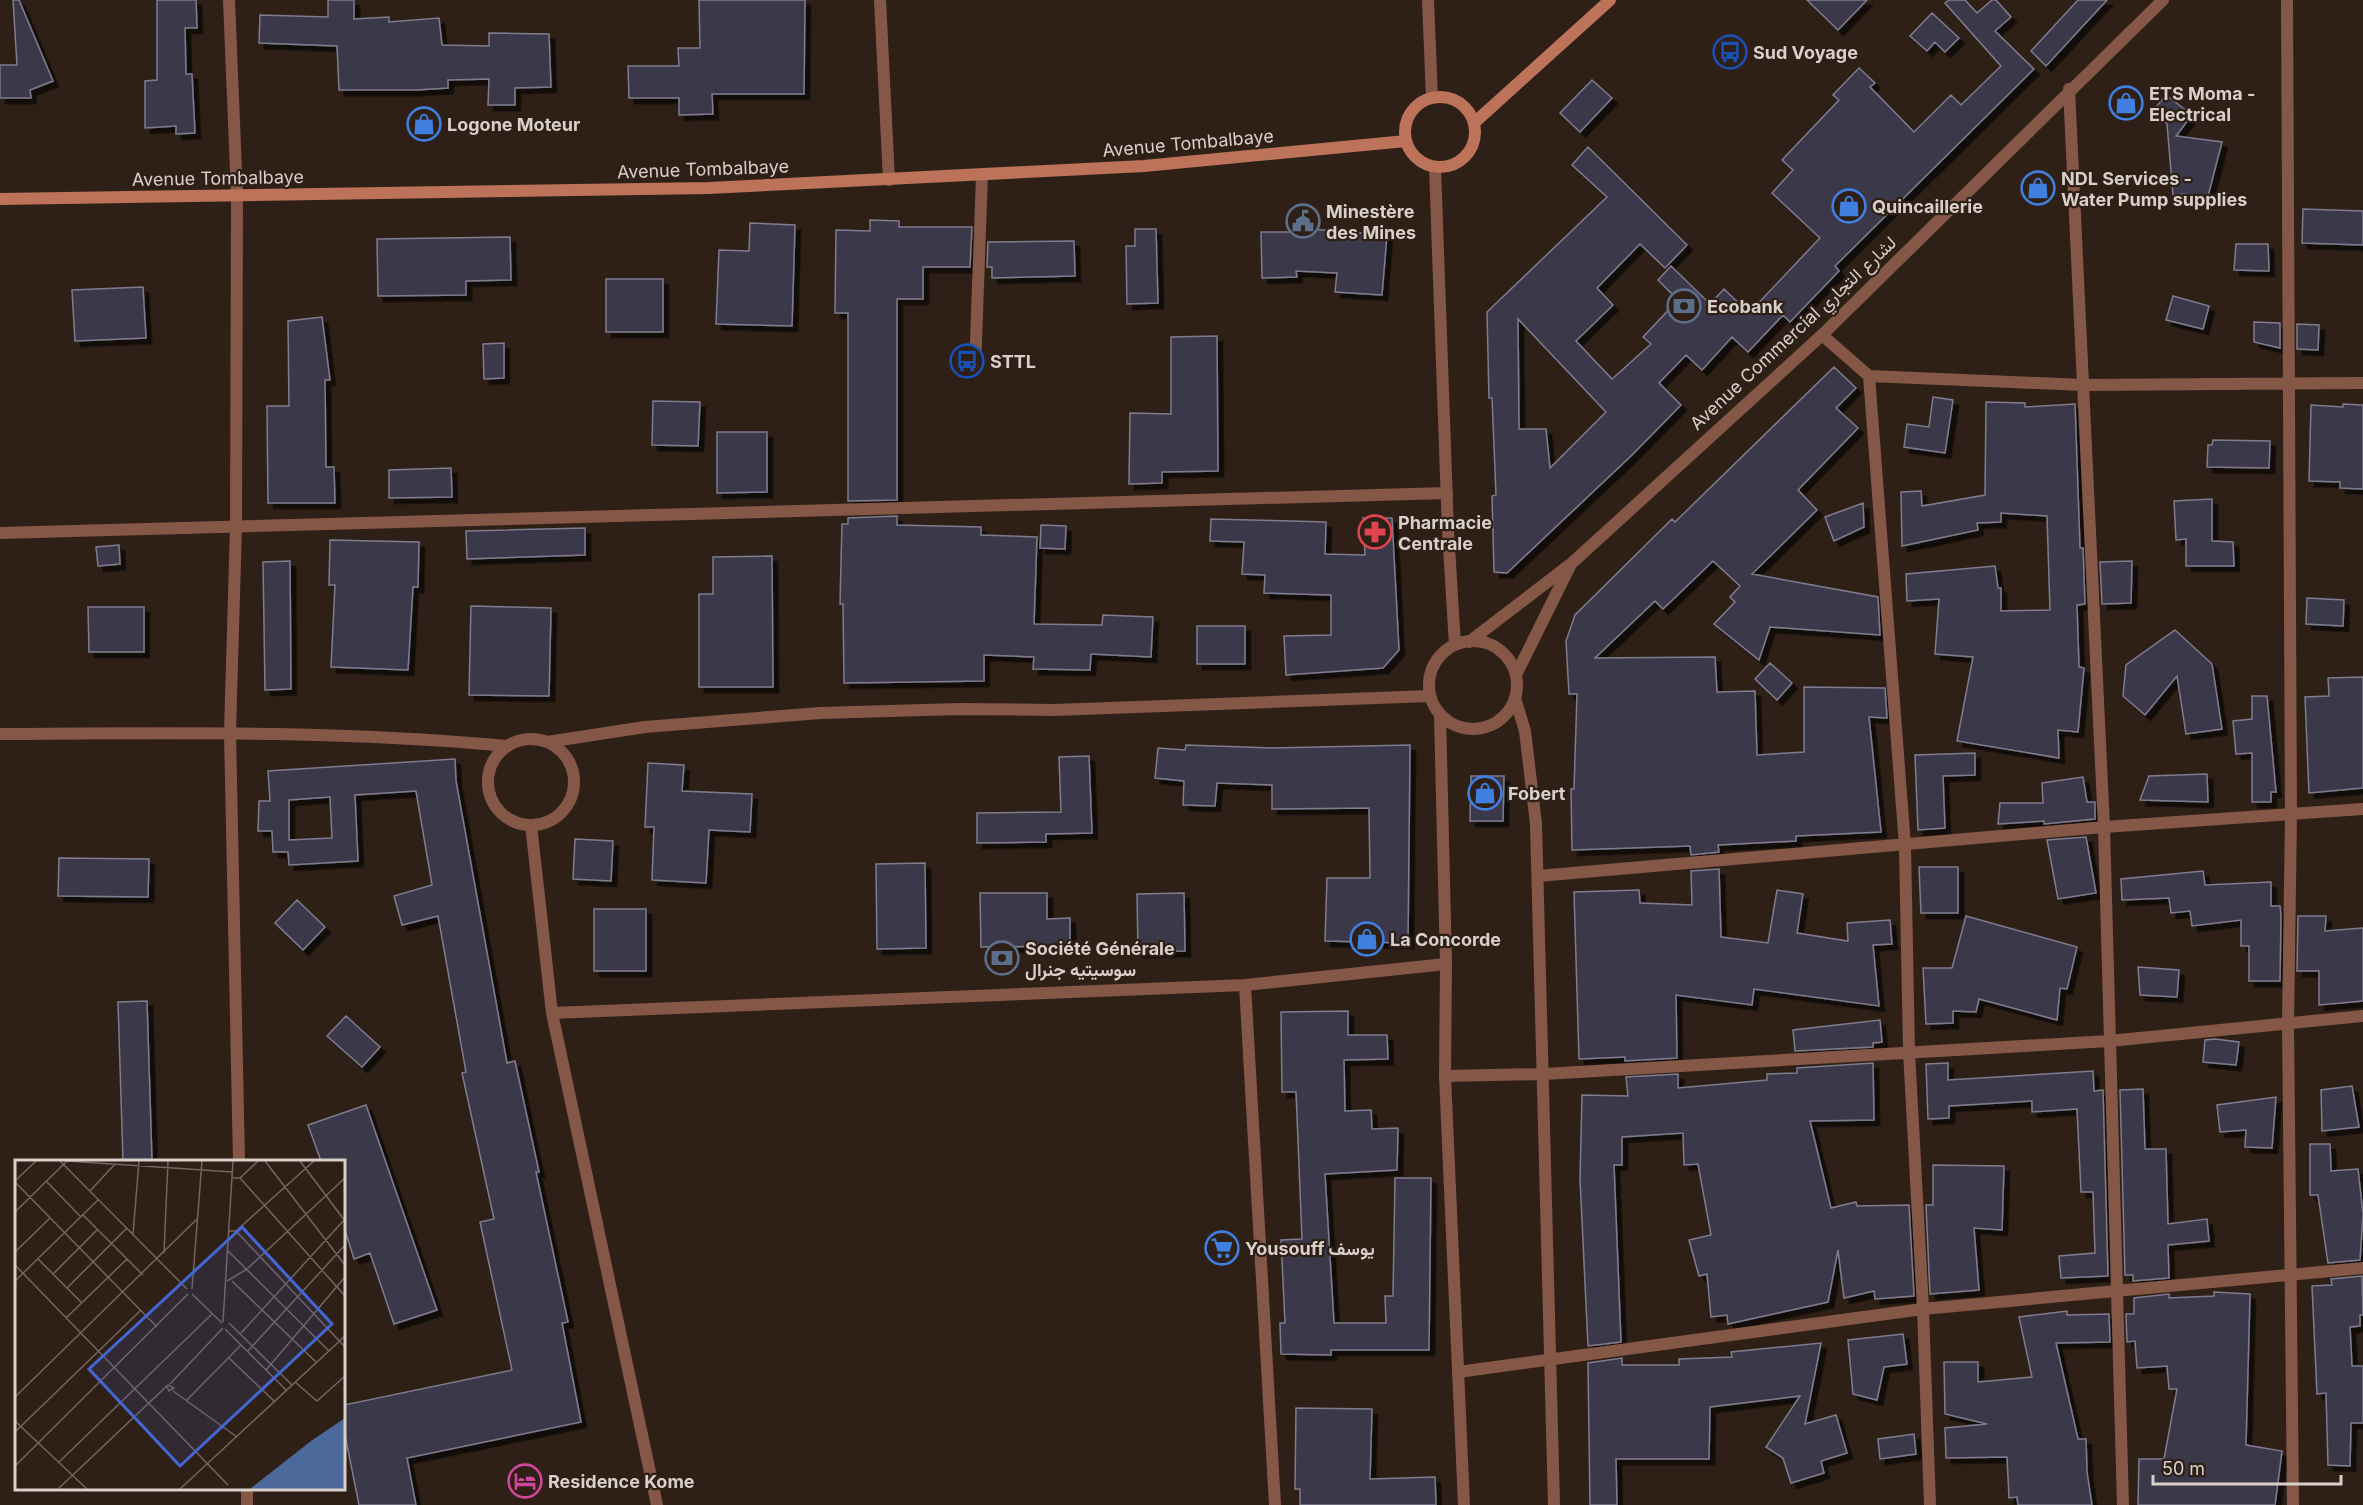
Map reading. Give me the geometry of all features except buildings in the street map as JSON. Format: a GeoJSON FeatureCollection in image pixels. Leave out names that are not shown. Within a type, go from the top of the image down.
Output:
{"type":"FeatureCollection","features":[{"type":"Feature","properties":{"kind":"main road"},"geometry":{"type":"LineString","coordinates":[[1474,123],[1610,0]]}},
{"type":"Feature","properties":{"kind":"main road"},"geometry":{"type":"LineString","coordinates":[[1432,98],[1445,98],[1458,102],[1468,111],[1474,123],[1473,146],[1457,163],[1435,167],[1422,162],[1412,153],[1406,141],[1406,127],[1410,114],[1419,104],[1432,98]]}},
{"type":"Feature","properties":{"kind":"main road","name":"Avenue Tombalbaye"},"geometry":{"type":"LineString","coordinates":[[0,199],[709,188],[1144,166],[1406,141]]}},
{"type":"Feature","properties":{"kind":"street"},"geometry":{"type":"LineString","coordinates":[[229,0],[237,196],[236,527],[230,732],[239,1160]]}},
{"type":"Feature","properties":{"kind":"street"},"geometry":{"type":"LineString","coordinates":[[880,0],[889,180]]}},
{"type":"Feature","properties":{"kind":"street"},"geometry":{"type":"LineString","coordinates":[[1428,0],[1432,98]]}},
{"type":"Feature","properties":{"kind":"street","name":"Avenue Commercial لشارع التجاري"},"geometry":{"type":"LineString","coordinates":[[1469,642],[1572,563],[1822,335],[2069,89],[2163,0]]}},
{"type":"Feature","properties":{"kind":"street"},"geometry":{"type":"LineString","coordinates":[[2287,0],[2291,815],[2288,1024],[2293,1505]]}},
{"type":"Feature","properties":{"kind":"street"},"geometry":{"type":"LineString","coordinates":[[2069,89],[2104,827],[2123,1505]]}},
{"type":"Feature","properties":{"kind":"street"},"geometry":{"type":"LineString","coordinates":[[1435,167],[1455,645]]}},
{"type":"Feature","properties":{"kind":"street"},"geometry":{"type":"LineString","coordinates":[[975,369],[982,175]]}},
{"type":"Feature","properties":{"kind":"street"},"geometry":{"type":"LineString","coordinates":[[1822,335],[1869,376],[2083,385],[2363,383]]}},
{"type":"Feature","properties":{"kind":"street"},"geometry":{"type":"LineString","coordinates":[[1869,376],[1905,846],[1909,1051],[1923,1309],[1930,1505]]}},
{"type":"Feature","properties":{"kind":"street"},"geometry":{"type":"LineString","coordinates":[[0,533],[1447,492]]}},
{"type":"Feature","properties":{"kind":"street"},"geometry":{"type":"LineString","coordinates":[[1554,1505],[1538,876],[1531,771],[1525,730],[1515,699],[1516,675],[1572,563]]}},
{"type":"Feature","properties":{"kind":"street"},"geometry":{"type":"LineString","coordinates":[[1515,699],[1506,715],[1491,726],[1473,730],[1455,726],[1440,715],[1430,696],[1429,680],[1434,665],[1443,653],[1455,645],[1469,642],[1493,646],[1503,653],[1516,675]]}},
{"type":"Feature","properties":{"kind":"street"},"geometry":{"type":"LineString","coordinates":[[0,734],[230,732],[415,737],[506,746],[526,739],[548,742],[645,727],[820,713],[959,709],[1054,710],[1430,696]]}},
{"type":"Feature","properties":{"kind":"street"},"geometry":{"type":"LineString","coordinates":[[1440,715],[1446,964],[1445,1076],[1464,1505]]}},
{"type":"Feature","properties":{"kind":"street"},"geometry":{"type":"LineString","coordinates":[[506,746],[492,762],[487,781],[492,801],[505,817],[517,823],[531,825],[545,823],[557,816],[572,795],[574,783],[567,758],[548,742]]}},
{"type":"Feature","properties":{"kind":"street"},"geometry":{"type":"LineString","coordinates":[[1538,876],[2104,827],[2363,809]]}},
{"type":"Feature","properties":{"kind":"street"},"geometry":{"type":"LineString","coordinates":[[531,825],[552,1013],[657,1505]]}},
{"type":"Feature","properties":{"kind":"street"},"geometry":{"type":"LineString","coordinates":[[552,1013],[1245,985],[1446,964]]}},
{"type":"Feature","properties":{"kind":"street"},"geometry":{"type":"LineString","coordinates":[[1245,985],[1275,1505]]}},
{"type":"Feature","properties":{"kind":"street"},"geometry":{"type":"LineString","coordinates":[[1445,1076],[1544,1074],[2109,1041],[2363,1016]]}},
{"type":"Feature","properties":{"kind":"street"},"geometry":{"type":"LineString","coordinates":[[1458,1372],[1551,1357],[1923,1309],[2363,1268]]}},
{"type":"Feature","properties":{"kind":"place","name":"Sud Voyage"},"geometry":{"type":"Point","coordinates":[1730,52]}},
{"type":"Feature","properties":{"kind":"place","name":"ETS Moma - Electrical"},"geometry":{"type":"Point","coordinates":[2126,103]}},
{"type":"Feature","properties":{"kind":"place","name":"Logone Moteur"},"geometry":{"type":"Point","coordinates":[424,124]}},
{"type":"Feature","properties":{"kind":"place","name":"NDL Services - Water Pump supplies"},"geometry":{"type":"Point","coordinates":[2038,188]}},
{"type":"Feature","properties":{"kind":"place","name":"Quincaillerie"},"geometry":{"type":"Point","coordinates":[1849,206]}},
{"type":"Feature","properties":{"kind":"place","name":"Minestère des Mines"},"geometry":{"type":"Point","coordinates":[1303,221]}},
{"type":"Feature","properties":{"kind":"place","name":"Ecobank"},"geometry":{"type":"Point","coordinates":[1684,306]}},
{"type":"Feature","properties":{"kind":"place","name":"STTL"},"geometry":{"type":"Point","coordinates":[967,361]}},
{"type":"Feature","properties":{"kind":"place","name":"Pharmacie Centrale"},"geometry":{"type":"Point","coordinates":[1375,532]}},
{"type":"Feature","properties":{"kind":"place","name":"Fobert"},"geometry":{"type":"Point","coordinates":[1485,793]}},
{"type":"Feature","properties":{"kind":"place","name":"La Concorde"},"geometry":{"type":"Point","coordinates":[1367,939]}},
{"type":"Feature","properties":{"kind":"place","name":"Société Générale سوسيتيه جنرال"},"geometry":{"type":"Point","coordinates":[1002,958]}},
{"type":"Feature","properties":{"kind":"place","name":"Yousouff يوسف"},"geometry":{"type":"Point","coordinates":[1222,1248]}},
{"type":"Feature","properties":{"kind":"place","name":"Residence Kome"},"geometry":{"type":"Point","coordinates":[525,1481]}}]}
